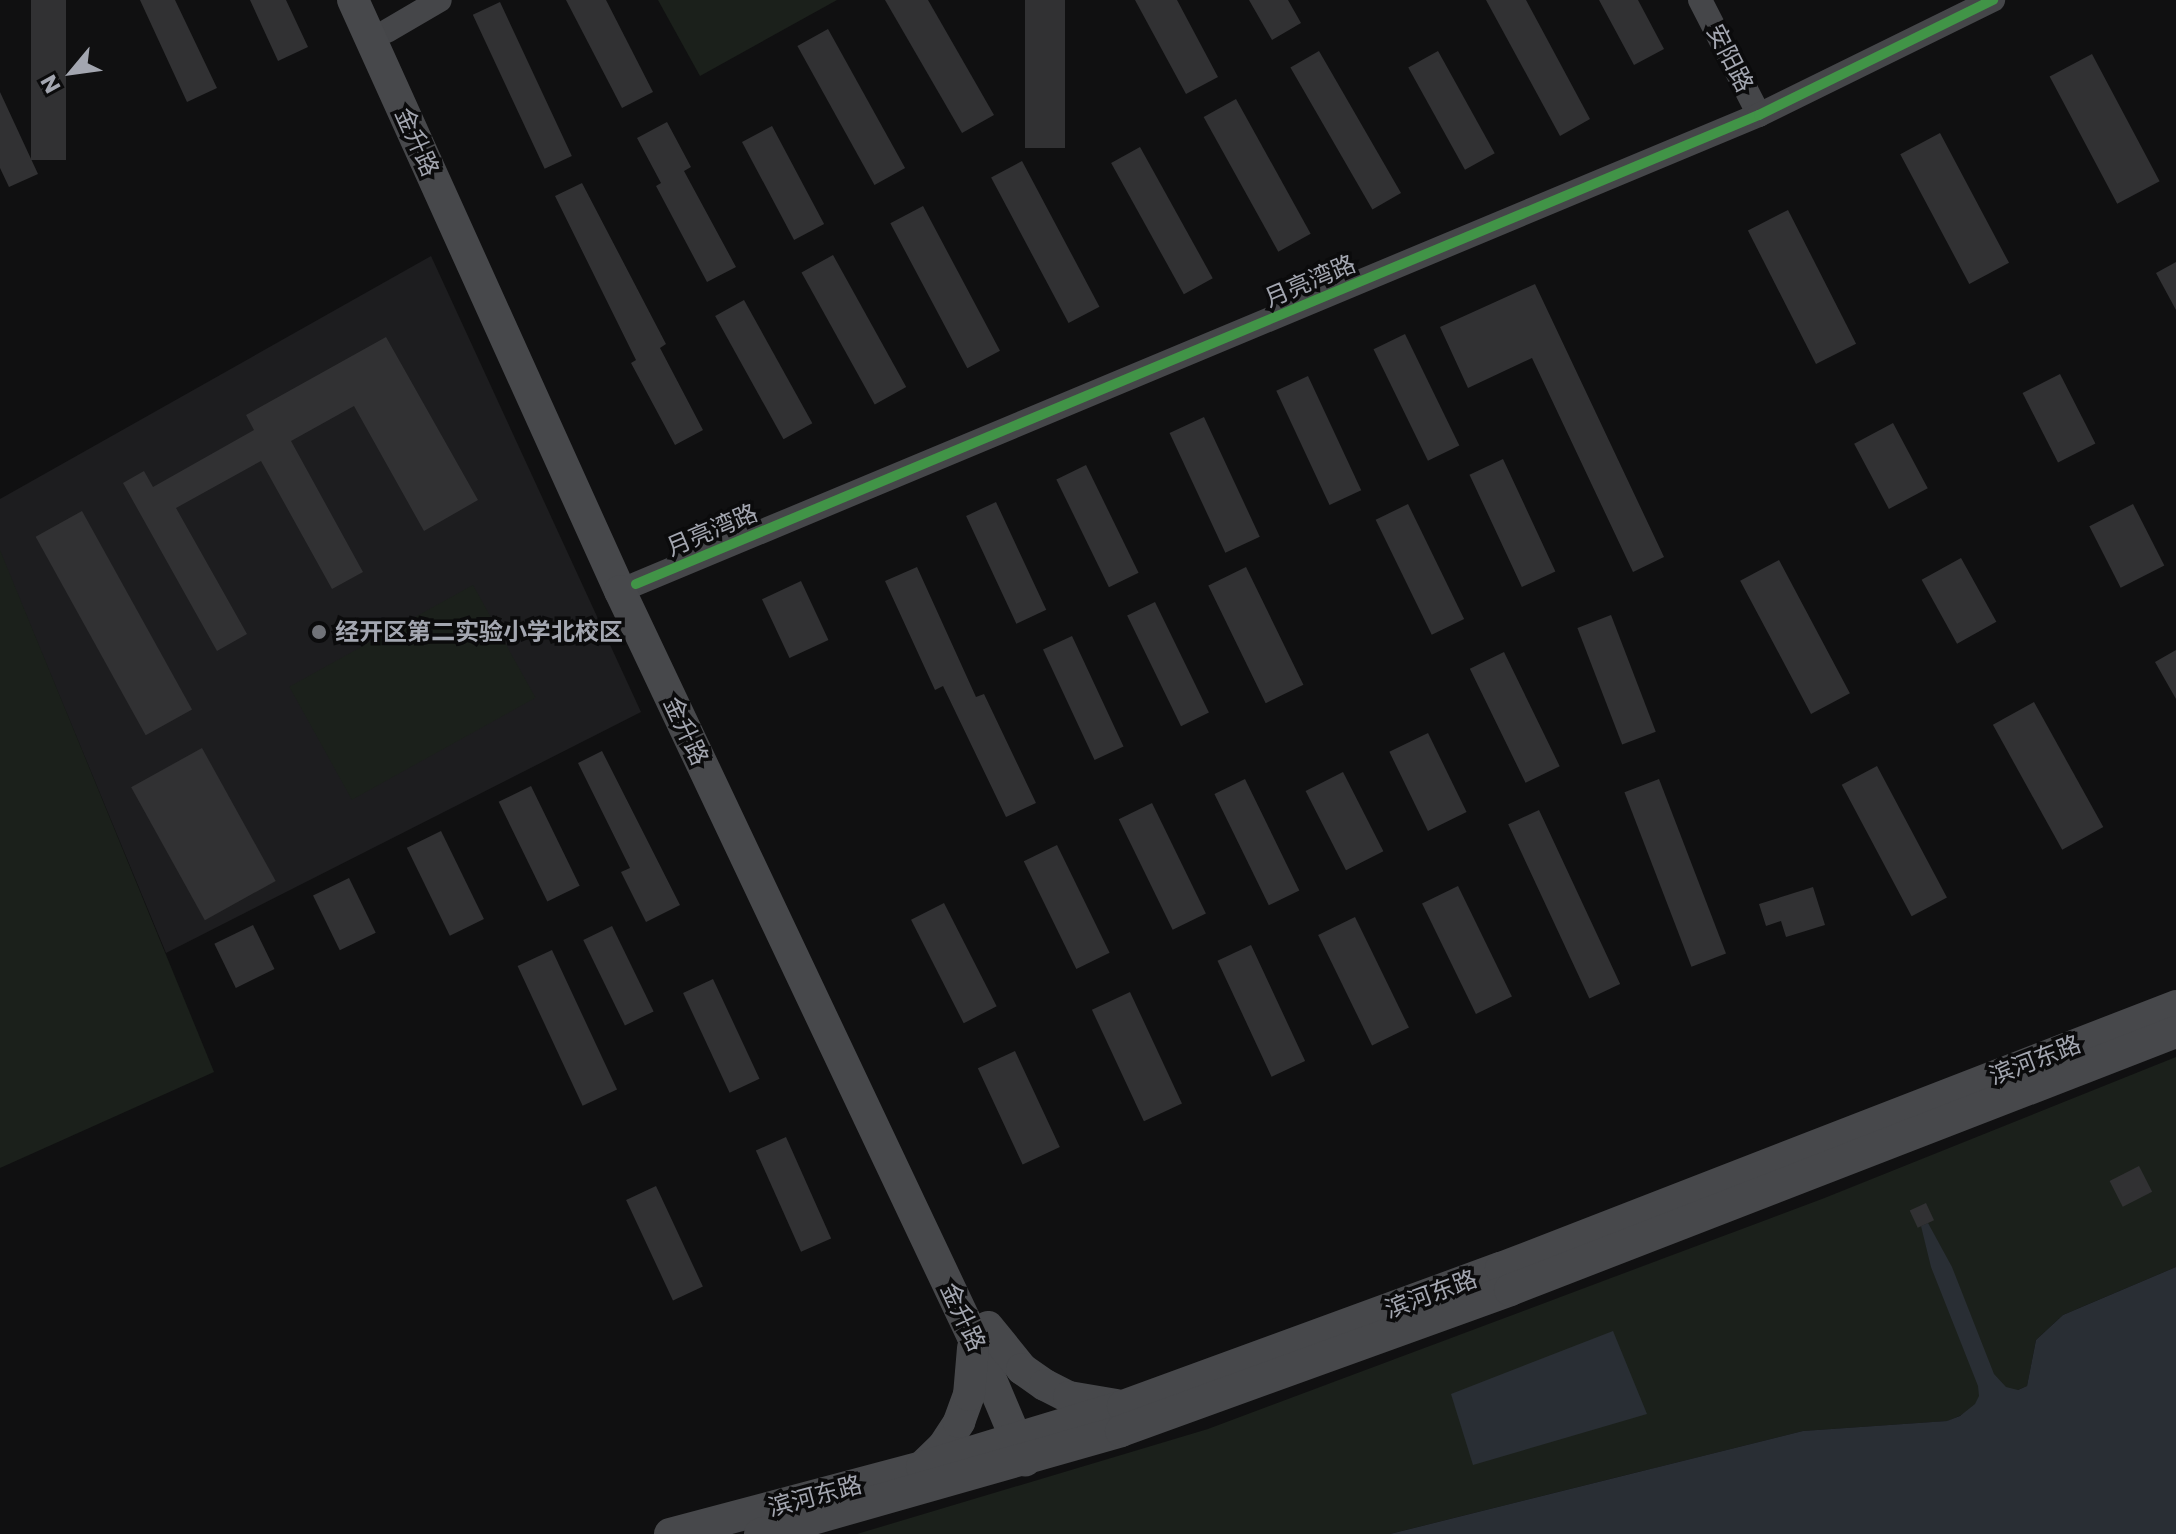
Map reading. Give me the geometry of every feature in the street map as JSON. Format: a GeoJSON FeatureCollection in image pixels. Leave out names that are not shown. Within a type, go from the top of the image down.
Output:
{"type":"FeatureCollection","features":[{"type":"Feature","properties":{"kind":"main road","name":"金升路"},"geometry":{"type":"LineString","coordinates":[[353,0],[620,591],[980,1332]]}},
{"type":"Feature","properties":{"kind":"main road","name":"金升路"},"geometry":{"type":"LineString","coordinates":[[373,0],[636,584],[1031,1446]]}},
{"type":"Feature","properties":{"kind":"main road","name":"滨河东路"},"geometry":{"type":"LineString","coordinates":[[760,1534],[1031,1446],[1123,1406],[1501,1268],[2176,1006]]}},
{"type":"Feature","properties":{"kind":"main road","name":"滨河东路"},"geometry":{"type":"LineString","coordinates":[[670,1534],[922,1467],[1121,1431],[1495,1296],[2176,1032]]}},
{"type":"Feature","properties":{"kind":"main road"},"geometry":{"type":"LineString","coordinates":[[980,1332],[1045,1385],[1082,1401],[1123,1406]]}},
{"type":"Feature","properties":{"kind":"main road"},"geometry":{"type":"LineString","coordinates":[[922,1467],[943,1447],[959,1422],[969,1395],[980,1332]]}},
{"type":"Feature","properties":{"kind":"street"},"geometry":{"type":"LineString","coordinates":[[387,31],[440,0]]}},
{"type":"Feature","properties":{"kind":"street","name":"安阳路"},"geometry":{"type":"LineString","coordinates":[[1700,0],[1759,115]]}},
{"type":"Feature","properties":{"kind":"street","name":"月亮湾路"},"geometry":{"type":"LineString","coordinates":[[636,584],[1759,115],[1993,0]]}},
{"type":"Feature","properties":{"kind":"shaded area"},"geometry":{"type":"Polygon","coordinates":[[[658,0],[837,0],[700,76],[658,0]]]}},
{"type":"Feature","properties":{"kind":"shaded area","name":"经开区第二实验小学北校区"},"geometry":{"type":"Polygon","coordinates":[[[431,256],[641,712],[166,953],[0,552],[0,499],[431,256]]]}},
{"type":"Feature","properties":{"kind":"shaded area"},"geometry":{"type":"Polygon","coordinates":[[[0,550],[214,1072],[0,1168],[0,550]]]}},
{"type":"Feature","properties":{"kind":"shaded area"},"geometry":{"type":"Polygon","coordinates":[[[473,585],[536,698],[352,800],[289,687],[473,585]]]}},
{"type":"Feature","properties":{"kind":"shaded area"},"geometry":{"type":"Polygon","coordinates":[[[2176,1057],[2176,1267],[2063,1315],[2036,1340],[2027,1386],[1948,1421],[1803,1431],[1390,1534],[857,1534],[1208,1429],[1822,1199],[2176,1057]]]}},
{"type":"Feature","properties":{"kind":"shaded area"},"geometry":{"type":"Polygon","coordinates":[[[1928,1223],[1952,1267],[1994,1374],[2006,1387],[2018,1390],[2027,1386],[2036,1340],[2063,1315],[2176,1267],[2176,1534],[1390,1534],[1803,1431],[1947,1421],[1960,1416],[1975,1404],[1979,1396],[1978,1386],[1931,1267],[1921,1226],[1928,1223]]]}},
{"type":"Feature","properties":{"kind":"shaded area"},"geometry":{"type":"Polygon","coordinates":[[[1613,1331],[1647,1414],[1473,1465],[1451,1394],[1613,1331]]]}},
{"type":"Feature","properties":{"kind":"building"},"geometry":{"type":"Polygon","coordinates":[[[31,0],[66,0],[66,160],[31,160],[31,0]]]}},
{"type":"Feature","properties":{"kind":"building"},"geometry":{"type":"Polygon","coordinates":[[[140,0],[175,0],[217,88],[187,102],[140,0]]]}},
{"type":"Feature","properties":{"kind":"building"},"geometry":{"type":"Polygon","coordinates":[[[250,0],[286,0],[308,47],[278,61],[250,0]]]}},
{"type":"Feature","properties":{"kind":"building"},"geometry":{"type":"Polygon","coordinates":[[[566,0],[606,0],[653,92],[622,108],[566,0]]]}},
{"type":"Feature","properties":{"kind":"building"},"geometry":{"type":"Polygon","coordinates":[[[885,0],[928,0],[994,115],[962,133],[885,0]]]}},
{"type":"Feature","properties":{"kind":"building"},"geometry":{"type":"Polygon","coordinates":[[[1025,0],[1065,0],[1065,148],[1025,148],[1025,0]]]}},
{"type":"Feature","properties":{"kind":"building"},"geometry":{"type":"Polygon","coordinates":[[[1135,0],[1177,0],[1218,77],[1186,94],[1135,0]]]}},
{"type":"Feature","properties":{"kind":"building"},"geometry":{"type":"Polygon","coordinates":[[[1249,0],[1288,0],[1301,23],[1272,40],[1249,0]]]}},
{"type":"Feature","properties":{"kind":"building"},"geometry":{"type":"Polygon","coordinates":[[[1486,0],[1526,0],[1590,119],[1560,136],[1486,0]]]}},
{"type":"Feature","properties":{"kind":"building"},"geometry":{"type":"Polygon","coordinates":[[[1599,0],[1638,0],[1664,49],[1634,65],[1599,0]]]}},
{"type":"Feature","properties":{"kind":"building"},"geometry":{"type":"Polygon","coordinates":[[[500,2],[572,156],[545,169],[473,15],[500,2]]]}},
{"type":"Feature","properties":{"kind":"building"},"geometry":{"type":"Polygon","coordinates":[[[828,29],[905,168],[874,185],[797,46],[828,29]]]}},
{"type":"Feature","properties":{"kind":"building"},"geometry":{"type":"Polygon","coordinates":[[[1319,51],[1401,193],[1372,210],[1290,68],[1319,51]]]}},
{"type":"Feature","properties":{"kind":"building"},"geometry":{"type":"Polygon","coordinates":[[[1438,51],[1495,153],[1465,170],[1408,67],[1438,51]]]}},
{"type":"Feature","properties":{"kind":"building"},"geometry":{"type":"Polygon","coordinates":[[[2092,54],[2160,181],[2117,204],[2050,77],[2092,54]]]}},
{"type":"Feature","properties":{"kind":"building"},"geometry":{"type":"Polygon","coordinates":[[[0,92],[38,174],[9,187],[0,168],[0,92]]]}},
{"type":"Feature","properties":{"kind":"building"},"geometry":{"type":"Polygon","coordinates":[[[1236,99],[1311,234],[1278,252],[1204,117],[1236,99]]]}},
{"type":"Feature","properties":{"kind":"building"},"geometry":{"type":"Polygon","coordinates":[[[667,122],[691,167],[684,171],[736,267],[707,282],[656,186],[661,183],[637,138],[667,122]]]}},
{"type":"Feature","properties":{"kind":"building"},"geometry":{"type":"Polygon","coordinates":[[[772,126],[824,224],[794,240],[742,142],[772,126]]]}},
{"type":"Feature","properties":{"kind":"building"},"geometry":{"type":"Polygon","coordinates":[[[1940,133],[2009,263],[1969,284],[1900,154],[1940,133]]]}},
{"type":"Feature","properties":{"kind":"building"},"geometry":{"type":"Polygon","coordinates":[[[1140,147],[1213,278],[1184,294],[1111,163],[1140,147]]]}},
{"type":"Feature","properties":{"kind":"building"},"geometry":{"type":"Polygon","coordinates":[[[1022,161],[1099,307],[1069,323],[991,177],[1022,161]]]}},
{"type":"Feature","properties":{"kind":"building"},"geometry":{"type":"Polygon","coordinates":[[[582,183],[666,344],[660,348],[703,430],[675,445],[631,363],[636,360],[555,196],[582,183]]]}},
{"type":"Feature","properties":{"kind":"building"},"geometry":{"type":"Polygon","coordinates":[[[923,206],[1000,351],[967,368],[890,223],[923,206]]]}},
{"type":"Feature","properties":{"kind":"building"},"geometry":{"type":"Polygon","coordinates":[[[1788,210],[1856,344],[1816,364],[1748,230],[1788,210]]]}},
{"type":"Feature","properties":{"kind":"building"},"geometry":{"type":"Polygon","coordinates":[[[833,255],[906,387],[875,405],[802,272],[833,255]]]}},
{"type":"Feature","properties":{"kind":"building"},"geometry":{"type":"Polygon","coordinates":[[[2176,262],[2176,310],[2156,273],[2176,262]]]}},
{"type":"Feature","properties":{"kind":"building"},"geometry":{"type":"Polygon","coordinates":[[[1535,284],[1664,557],[1633,572],[1532,358],[1468,388],[1440,327],[1535,284]]]}},
{"type":"Feature","properties":{"kind":"building"},"geometry":{"type":"Polygon","coordinates":[[[744,300],[812,423],[783,439],[715,316],[744,300]]]}},
{"type":"Feature","properties":{"kind":"building"},"geometry":{"type":"Polygon","coordinates":[[[1405,334],[1459,445],[1428,461],[1374,349],[1405,334]]]}},
{"type":"Feature","properties":{"kind":"building"},"geometry":{"type":"Polygon","coordinates":[[[386,337],[478,500],[424,531],[354,406],[291,441],[363,572],[332,589],[261,461],[176,508],[247,634],[217,651],[123,483],[144,471],[153,487],[254,430],[246,415],[386,337]]]}},
{"type":"Feature","properties":{"kind":"building"},"geometry":{"type":"Polygon","coordinates":[[[2060,374],[2095,443],[2058,463],[2023,393],[2060,374]]]}},
{"type":"Feature","properties":{"kind":"building"},"geometry":{"type":"Polygon","coordinates":[[[1308,376],[1361,490],[1330,505],[1276,391],[1308,376]]]}},
{"type":"Feature","properties":{"kind":"building"},"geometry":{"type":"Polygon","coordinates":[[[1204,417],[1260,537],[1225,553],[1170,433],[1204,417]]]}},
{"type":"Feature","properties":{"kind":"building"},"geometry":{"type":"Polygon","coordinates":[[[1893,423],[1928,488],[1889,509],[1854,444],[1893,423]]]}},
{"type":"Feature","properties":{"kind":"building"},"geometry":{"type":"Polygon","coordinates":[[[1503,459],[1555,571],[1522,587],[1469,475],[1503,459]]]}},
{"type":"Feature","properties":{"kind":"building"},"geometry":{"type":"Polygon","coordinates":[[[1086,465],[1139,573],[1109,587],[1056,479],[1086,465]]]}},
{"type":"Feature","properties":{"kind":"building"},"geometry":{"type":"Polygon","coordinates":[[[996,502],[1046,610],[1016,624],[966,516],[996,502]]]}},
{"type":"Feature","properties":{"kind":"building"},"geometry":{"type":"Polygon","coordinates":[[[1408,504],[1464,619],[1432,635],[1376,520],[1408,504]]]}},
{"type":"Feature","properties":{"kind":"building"},"geometry":{"type":"Polygon","coordinates":[[[2133,504],[2164,565],[2121,588],[2089,526],[2133,504]]]}},
{"type":"Feature","properties":{"kind":"building"},"geometry":{"type":"Polygon","coordinates":[[[82,511],[192,710],[146,735],[36,537],[82,511]]]}},
{"type":"Feature","properties":{"kind":"building"},"geometry":{"type":"Polygon","coordinates":[[[1961,558],[1996,622],[1957,644],[1922,580],[1961,558]]]}},
{"type":"Feature","properties":{"kind":"building"},"geometry":{"type":"Polygon","coordinates":[[[1779,560],[1850,693],[1811,714],[1740,581],[1779,560]]]}},
{"type":"Feature","properties":{"kind":"building"},"geometry":{"type":"Polygon","coordinates":[[[917,567],[976,697],[984,694],[1036,803],[1006,817],[943,686],[935,690],[885,581],[917,567]]]}},
{"type":"Feature","properties":{"kind":"building"},"geometry":{"type":"Polygon","coordinates":[[[1246,567],[1303,685],[1266,703],[1208,585],[1246,567]]]}},
{"type":"Feature","properties":{"kind":"building"},"geometry":{"type":"Polygon","coordinates":[[[801,581],[828,640],[789,658],[762,599],[801,581]]]}},
{"type":"Feature","properties":{"kind":"building"},"geometry":{"type":"Polygon","coordinates":[[[1155,602],[1209,713],[1181,726],[1127,616],[1155,602]]]}},
{"type":"Feature","properties":{"kind":"building"},"geometry":{"type":"Polygon","coordinates":[[[1611,615],[1656,732],[1622,745],[1577,628],[1611,615]]]}},
{"type":"Feature","properties":{"kind":"building"},"geometry":{"type":"Polygon","coordinates":[[[1072,636],[1124,747],[1095,760],[1043,650],[1072,636]]]}},
{"type":"Feature","properties":{"kind":"building"},"geometry":{"type":"Polygon","coordinates":[[[2176,650],[2176,699],[2155,662],[2176,650]]]}},
{"type":"Feature","properties":{"kind":"building"},"geometry":{"type":"Polygon","coordinates":[[[1504,652],[1560,766],[1526,783],[1470,669],[1504,652]]]}},
{"type":"Feature","properties":{"kind":"building"},"geometry":{"type":"Polygon","coordinates":[[[2034,702],[2103,827],[2062,850],[1993,725],[2034,702]]]}},
{"type":"Feature","properties":{"kind":"building"},"geometry":{"type":"Polygon","coordinates":[[[1428,733],[1467,812],[1428,831],[1389,752],[1428,733]]]}},
{"type":"Feature","properties":{"kind":"building"},"geometry":{"type":"Polygon","coordinates":[[[202,748],[276,881],[205,920],[131,787],[202,748]]]}},
{"type":"Feature","properties":{"kind":"building"},"geometry":{"type":"Polygon","coordinates":[[[602,751],[680,905],[646,922],[621,872],[630,868],[578,763],[602,751]]]}},
{"type":"Feature","properties":{"kind":"building"},"geometry":{"type":"Polygon","coordinates":[[[1877,766],[1947,898],[1912,916],[1842,785],[1877,766]]]}},
{"type":"Feature","properties":{"kind":"building"},"geometry":{"type":"Polygon","coordinates":[[[1343,772],[1383,851],[1346,870],[1306,791],[1343,772]]]}},
{"type":"Feature","properties":{"kind":"building"},"geometry":{"type":"Polygon","coordinates":[[[1245,779],[1299,890],[1269,905],[1214,794],[1245,779]]]}},
{"type":"Feature","properties":{"kind":"building"},"geometry":{"type":"Polygon","coordinates":[[[1659,779],[1726,954],[1691,967],[1624,792],[1659,779]]]}},
{"type":"Feature","properties":{"kind":"building"},"geometry":{"type":"Polygon","coordinates":[[[531,786],[580,886],[547,902],[499,802],[531,786]]]}},
{"type":"Feature","properties":{"kind":"building"},"geometry":{"type":"Polygon","coordinates":[[[1152,803],[1206,914],[1173,930],[1119,819],[1152,803]]]}},
{"type":"Feature","properties":{"kind":"building"},"geometry":{"type":"Polygon","coordinates":[[[1539,810],[1620,984],[1589,998],[1508,824],[1539,810]]]}},
{"type":"Feature","properties":{"kind":"building"},"geometry":{"type":"Polygon","coordinates":[[[441,831],[484,919],[450,936],[407,848],[441,831]]]}},
{"type":"Feature","properties":{"kind":"building"},"geometry":{"type":"Polygon","coordinates":[[[1057,845],[1110,953],[1076,969],[1024,861],[1057,845]]]}},
{"type":"Feature","properties":{"kind":"building"},"geometry":{"type":"Polygon","coordinates":[[[349,878],[376,933],[340,950],[313,896],[349,878]]]}},
{"type":"Feature","properties":{"kind":"building"},"geometry":{"type":"Polygon","coordinates":[[[1458,886],[1512,997],[1476,1014],[1422,904],[1458,886]]]}},
{"type":"Feature","properties":{"kind":"building"},"geometry":{"type":"Polygon","coordinates":[[[1813,887],[1825,925],[1786,937],[1781,921],[1766,926],[1759,904],[1813,887]]]}},
{"type":"Feature","properties":{"kind":"building"},"geometry":{"type":"Polygon","coordinates":[[[944,903],[997,1006],[964,1023],[911,920],[944,903]]]}},
{"type":"Feature","properties":{"kind":"building"},"geometry":{"type":"Polygon","coordinates":[[[1355,917],[1409,1028],[1372,1046],[1318,935],[1355,917]]]}},
{"type":"Feature","properties":{"kind":"building"},"geometry":{"type":"Polygon","coordinates":[[[253,925],[274,969],[236,988],[214,944],[253,925]]]}},
{"type":"Feature","properties":{"kind":"building"},"geometry":{"type":"Polygon","coordinates":[[[612,926],[654,1011],[625,1025],[583,940],[612,926]]]}},
{"type":"Feature","properties":{"kind":"building"},"geometry":{"type":"Polygon","coordinates":[[[1251,945],[1305,1061],[1272,1077],[1217,961],[1251,945]]]}},
{"type":"Feature","properties":{"kind":"building"},"geometry":{"type":"Polygon","coordinates":[[[552,950],[617,1090],[583,1106],[518,966],[552,950]]]}},
{"type":"Feature","properties":{"kind":"building"},"geometry":{"type":"Polygon","coordinates":[[[713,979],[759,1079],[730,1093],[683,993],[713,979]]]}},
{"type":"Feature","properties":{"kind":"building"},"geometry":{"type":"Polygon","coordinates":[[[1130,992],[1182,1103],[1144,1121],[1092,1010],[1130,992]]]}},
{"type":"Feature","properties":{"kind":"building"},"geometry":{"type":"Polygon","coordinates":[[[1015,1051],[1060,1147],[1023,1164],[978,1068],[1015,1051]]]}},
{"type":"Feature","properties":{"kind":"building"},"geometry":{"type":"Polygon","coordinates":[[[786,1137],[831,1238],[801,1252],[756,1150],[786,1137]]]}},
{"type":"Feature","properties":{"kind":"building"},"geometry":{"type":"Polygon","coordinates":[[[2139,1166],[2152,1192],[2123,1207],[2110,1181],[2139,1166]]]}},
{"type":"Feature","properties":{"kind":"building"},"geometry":{"type":"Polygon","coordinates":[[[656,1186],[703,1287],[673,1301],[626,1200],[656,1186]]]}},
{"type":"Feature","properties":{"kind":"building"},"geometry":{"type":"Polygon","coordinates":[[[1926,1203],[1934,1220],[1918,1228],[1910,1211],[1926,1203]]]}},
{"type":"Feature","properties":{"kind":"cycle path"},"geometry":{"type":"LineString","coordinates":[[636,584],[1759,115],[1993,0]]}},
{"type":"Feature","properties":{"kind":"place","name":"经开区第二实验小学北校区"},"geometry":{"type":"Point","coordinates":[319,632]}}]}
